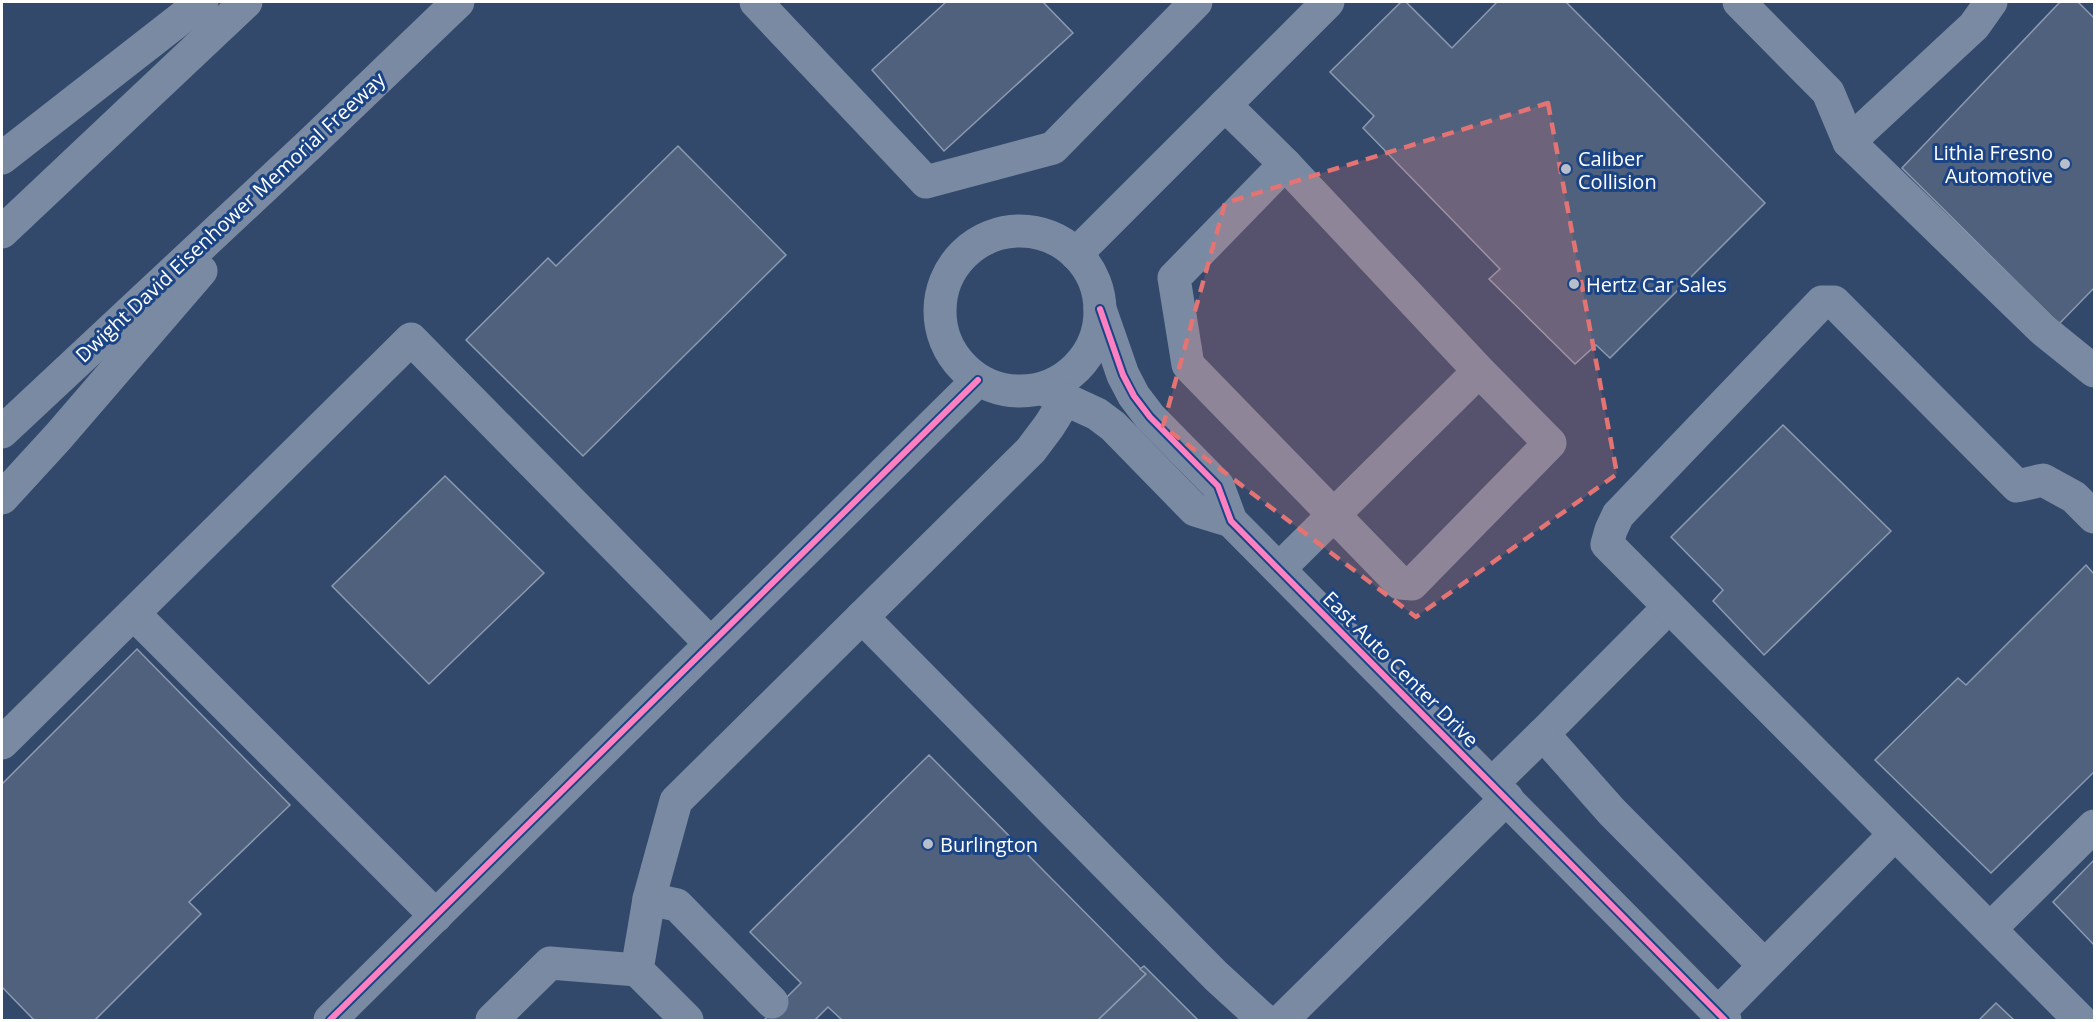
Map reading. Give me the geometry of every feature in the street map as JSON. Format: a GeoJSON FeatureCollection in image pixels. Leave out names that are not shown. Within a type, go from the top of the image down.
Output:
{"type":"FeatureCollection","features":[{"type":"Feature","properties":{"kind":"highway"},"geometry":{"type":"LineString","coordinates":[[2,158],[202,2]]}},
{"type":"Feature","properties":{"kind":"highway"},"geometry":{"type":"LineString","coordinates":[[2,232],[246,2]]}},
{"type":"Feature","properties":{"kind":"highway","name":"Dwight David Eisenhower Memorial Freeway"},"geometry":{"type":"LineString","coordinates":[[2,432],[458,2]]}},
{"type":"Feature","properties":{"kind":"highway"},"geometry":{"type":"LineString","coordinates":[[2,498],[310,144]]}},
{"type":"Feature","properties":{"kind":"street"},"geometry":{"type":"LineString","coordinates":[[756,2],[926,182],[1053,148],[1196,2]]}},
{"type":"Feature","properties":{"kind":"street"},"geometry":{"type":"LineString","coordinates":[[1076,254],[1328,2]]}},
{"type":"Feature","properties":{"kind":"street"},"geometry":{"type":"LineString","coordinates":[[1738,2],[1828,92],[1849,142],[2042,329],[2094,371]]}},
{"type":"Feature","properties":{"kind":"street"},"geometry":{"type":"LineString","coordinates":[[1849,142],[1974,26],[1991,2]]}},
{"type":"Feature","properties":{"kind":"street"},"geometry":{"type":"LineString","coordinates":[[1226,105],[1285,164],[1479,372],[1550,443],[1412,584],[1400,583],[1188,365],[1174,278],[1285,164]]}},
{"type":"Feature","properties":{"kind":"street"},"geometry":{"type":"LineString","coordinates":[[637,970],[649,899],[676,801],[1031,450],[1049,426],[1054,394],[1052,385],[1069,375],[1082,362],[1092,346],[1099,328],[1098,290],[1087,267],[1071,248],[1049,236],[1024,230],[1000,232],[976,242],[957,259],[945,281],[939,306],[941,330],[951,353],[963,369],[978,380],[996,388],[1054,394]]}},
{"type":"Feature","properties":{"kind":"street"},"geometry":{"type":"LineString","coordinates":[[2080,1020],[1607,544],[1618,514],[1822,302],[1834,302],[2017,486],[2043,480],[2074,496],[2094,517]]}},
{"type":"Feature","properties":{"kind":"street","name":"East Auto Center Drive"},"geometry":{"type":"LineString","coordinates":[[1100,309],[1123,375],[1134,396],[1150,417],[1218,486],[1231,521],[1722,1017]]}},
{"type":"Feature","properties":{"kind":"street"},"geometry":{"type":"LineString","coordinates":[[2,743],[411,339],[710,643]]}},
{"type":"Feature","properties":{"kind":"street"},"geometry":{"type":"LineString","coordinates":[[1279,569],[1479,372]]}},
{"type":"Feature","properties":{"kind":"street"},"geometry":{"type":"LineString","coordinates":[[330,1020],[978,380]]}},
{"type":"Feature","properties":{"kind":"street","name":"East Auto Center Drive"},"geometry":{"type":"LineString","coordinates":[[1054,394],[1084,406],[1113,426],[1195,510],[1231,521]]}},
{"type":"Feature","properties":{"kind":"street"},"geometry":{"type":"LineString","coordinates":[[1282,1020],[1499,791],[1543,734],[1669,607]]}},
{"type":"Feature","properties":{"kind":"street"},"geometry":{"type":"LineString","coordinates":[[134,614],[436,916]]}},
{"type":"Feature","properties":{"kind":"street"},"geometry":{"type":"LineString","coordinates":[[862,617],[1209,968],[1264,1020]]}},
{"type":"Feature","properties":{"kind":"street"},"geometry":{"type":"LineString","coordinates":[[1543,734],[1612,812],[1764,965]]}},
{"type":"Feature","properties":{"kind":"street"},"geometry":{"type":"LineString","coordinates":[[1989,929],[2094,826]]}},
{"type":"Feature","properties":{"kind":"street"},"geometry":{"type":"LineString","coordinates":[[1722,1017],[1764,965],[1895,834]]}},
{"type":"Feature","properties":{"kind":"street"},"geometry":{"type":"LineString","coordinates":[[649,899],[677,905],[772,1002]]}},
{"type":"Feature","properties":{"kind":"street"},"geometry":{"type":"LineString","coordinates":[[492,1020],[550,963],[637,970],[687,1020]]}},
{"type":"Feature","properties":{"kind":"highlighted area"},"geometry":{"type":"Polygon","coordinates":[[[1548,103],[1617,474],[1416,617],[1163,426],[1225,203],[1548,103]]]}},
{"type":"Feature","properties":{"kind":"building"},"geometry":{"type":"Polygon","coordinates":[[[946,2],[1043,2],[1073,33],[944,151],[872,70],[946,2]]]}},
{"type":"Feature","properties":{"kind":"building"},"geometry":{"type":"Polygon","coordinates":[[[1401,2],[1406,2],[1452,48],[1497,2],[1566,2],[1765,203],[1610,358],[1596,345],[1575,364],[1489,279],[1500,269],[1363,128],[1374,116],[1330,72],[1401,2]]]}},
{"type":"Feature","properties":{"kind":"building"},"geometry":{"type":"Polygon","coordinates":[[[2060,2],[2078,2],[2094,18],[2094,288],[2059,324],[1902,168],[2060,2]]]}},
{"type":"Feature","properties":{"kind":"building"},"geometry":{"type":"Polygon","coordinates":[[[678,146],[786,255],[583,456],[466,340],[548,258],[556,266],[678,146]]]}},
{"type":"Feature","properties":{"kind":"building"},"geometry":{"type":"Polygon","coordinates":[[[1783,425],[1891,531],[1764,655],[1713,601],[1723,590],[1671,537],[1783,425]]]}},
{"type":"Feature","properties":{"kind":"building"},"geometry":{"type":"Polygon","coordinates":[[[445,476],[544,573],[429,684],[332,586],[445,476]]]}},
{"type":"Feature","properties":{"kind":"building"},"geometry":{"type":"Polygon","coordinates":[[[2086,565],[2094,574],[2094,772],[1991,873],[1875,760],[1958,678],[1966,685],[2086,565]]]}},
{"type":"Feature","properties":{"kind":"building"},"geometry":{"type":"Polygon","coordinates":[[[137,649],[290,805],[189,902],[201,914],[95,1020],[34,1020],[2,987],[2,784],[137,649]]]}},
{"type":"Feature","properties":{"kind":"building","name":"Burlington"},"geometry":{"type":"Polygon","coordinates":[[[929,755],[1146,974],[1098,1020],[842,1020],[828,1007],[815,1020],[764,1020],[801,983],[750,932],[929,755]]]}},
{"type":"Feature","properties":{"kind":"building"},"geometry":{"type":"Polygon","coordinates":[[[2094,860],[2094,945],[2053,902],[2094,860]]]}},
{"type":"Feature","properties":{"kind":"building"},"geometry":{"type":"Polygon","coordinates":[[[1144,966],[1198,1020],[1098,1020],[1146,974],[1140,969],[1144,966]]]}},
{"type":"Feature","properties":{"kind":"building"},"geometry":{"type":"Polygon","coordinates":[[[1996,1003],[2014,1020],[1979,1020],[1996,1003]]]}},
{"type":"Feature","properties":{"kind":"cycle path"},"geometry":{"type":"LineString","coordinates":[[1100,309],[1123,375],[1134,396],[1150,417],[1218,486],[1231,521],[1725,1020]]}},
{"type":"Feature","properties":{"kind":"cycle path"},"geometry":{"type":"LineString","coordinates":[[330,1020],[978,380]]}},
{"type":"Feature","properties":{"kind":"place","name":"Lithia Fresno Automotive"},"geometry":{"type":"Point","coordinates":[2065,164]}},
{"type":"Feature","properties":{"kind":"place","name":"Caliber Collision"},"geometry":{"type":"Point","coordinates":[1566,169]}},
{"type":"Feature","properties":{"kind":"place","name":"Hertz Car Sales"},"geometry":{"type":"Point","coordinates":[1574,284]}},
{"type":"Feature","properties":{"kind":"place","name":"Burlington"},"geometry":{"type":"Point","coordinates":[928,844]}}]}
